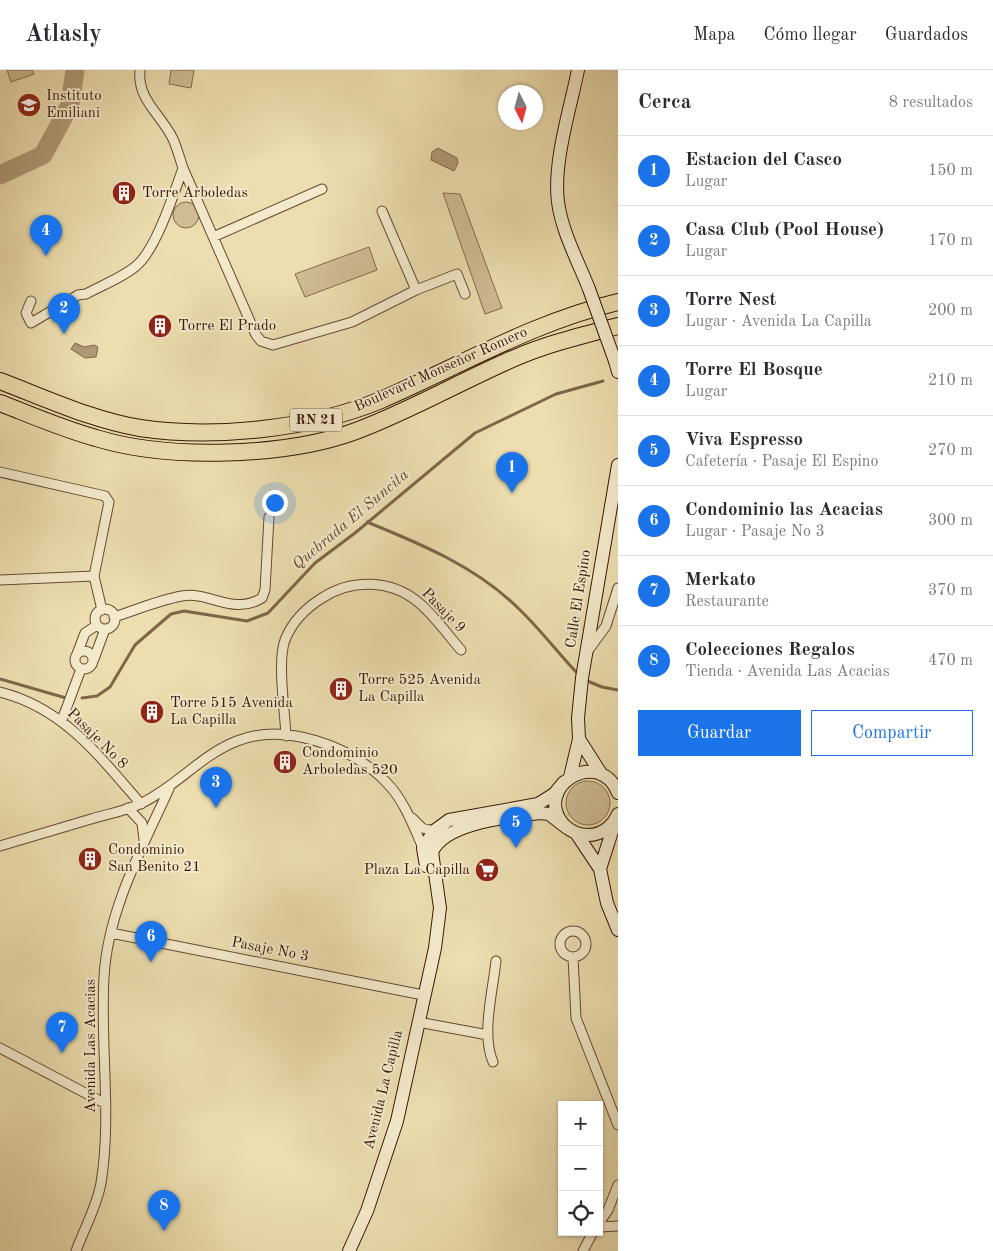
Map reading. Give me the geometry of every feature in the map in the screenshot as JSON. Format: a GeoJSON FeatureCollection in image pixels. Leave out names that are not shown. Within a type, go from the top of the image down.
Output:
{"type":"FeatureCollection","features":[{"type":"Feature","properties":{"kind":"highway","name":"Boulevard Monseñor Romero"},"geometry":{"type":"LineString","coordinates":[[0,381],[112,421],[139,428],[201,431],[285,426],[339,414],[381,400],[528,331],[618,302]]}},
{"type":"Feature","properties":{"kind":"highway","name":"Boulevard Monseñor Romero"},"geometry":{"type":"LineString","coordinates":[[0,405],[96,438],[140,448],[186,451],[243,451],[298,445],[354,432],[420,405],[526,354],[567,339],[618,326]]}},
{"type":"Feature","properties":{"kind":"street"},"geometry":{"type":"LineString","coordinates":[[140,70],[139,82],[147,103],[173,139],[212,237],[256,335],[261,341],[273,345],[352,322],[416,290],[457,274],[465,294]]}},
{"type":"Feature","properties":{"kind":"street"},"geometry":{"type":"LineString","coordinates":[[578,70],[562,149],[558,195],[562,218],[616,366]]}},
{"type":"Feature","properties":{"kind":"street"},"geometry":{"type":"LineString","coordinates":[[31,300],[26,313],[31,323],[78,295],[86,294],[137,265],[145,256],[163,220],[183,168]]}},
{"type":"Feature","properties":{"kind":"street"},"geometry":{"type":"LineString","coordinates":[[212,237],[322,190]]}},
{"type":"Feature","properties":{"kind":"street"},"geometry":{"type":"LineString","coordinates":[[382,211],[416,290]]}},
{"type":"Feature","properties":{"kind":"street","name":"Calle El Espino"},"geometry":{"type":"LineString","coordinates":[[572,830],[560,818],[556,807],[558,792],[567,780],[579,739],[579,698],[618,465]]}},
{"type":"Feature","properties":{"kind":"street"},"geometry":{"type":"LineString","coordinates":[[0,472],[105,496],[108,502],[94,576],[102,610]]}},
{"type":"Feature","properties":{"kind":"street"},"geometry":{"type":"LineString","coordinates":[[114,617],[183,596],[240,606],[253,604],[262,598],[265,590],[269,517]]}},
{"type":"Feature","properties":{"kind":"street"},"geometry":{"type":"LineString","coordinates":[[0,580],[94,576]]}},
{"type":"Feature","properties":{"kind":"street","name":"Pasaje 9"},"geometry":{"type":"LineString","coordinates":[[286,736],[282,654],[285,640],[298,617],[336,588],[374,584],[392,587],[417,601],[461,650]]}},
{"type":"Feature","properties":{"kind":"street"},"geometry":{"type":"LineString","coordinates":[[587,653],[606,626],[618,588]]}},
{"type":"Feature","properties":{"kind":"street"},"geometry":{"type":"LineString","coordinates":[[114,617],[109,610],[102,610],[95,616],[101,627],[94,659],[90,668],[82,669],[75,663],[85,633],[101,627],[113,624],[114,617]]}},
{"type":"Feature","properties":{"kind":"street"},"geometry":{"type":"LineString","coordinates":[[77,654],[82,651],[88,652],[94,659]]}},
{"type":"Feature","properties":{"kind":"street"},"geometry":{"type":"LineString","coordinates":[[62,720],[82,669]]}},
{"type":"Feature","properties":{"kind":"street","name":"Pasaje No 8"},"geometry":{"type":"LineString","coordinates":[[0,692],[20,697],[62,720],[100,757],[140,804]]}},
{"type":"Feature","properties":{"kind":"street","name":"Avenida La Capilla"},"geometry":{"type":"LineString","coordinates":[[0,846],[140,804],[169,788],[210,755],[237,741],[263,734],[310,738],[335,747],[358,760],[386,781],[408,814],[423,848],[436,933]]}},
{"type":"Feature","properties":{"kind":"street"},"geometry":{"type":"LineString","coordinates":[[579,739],[602,775],[613,784],[618,793]]}},
{"type":"Feature","properties":{"kind":"street"},"geometry":{"type":"LineString","coordinates":[[423,848],[438,835],[449,820],[538,804],[554,794],[567,780],[586,772],[602,775]]}},
{"type":"Feature","properties":{"kind":"street","name":"Avenida Las Acacias"},"geometry":{"type":"LineString","coordinates":[[76,1251],[100,1186],[105,1148],[104,977],[111,933],[145,842],[169,788]]}},
{"type":"Feature","properties":{"kind":"street"},"geometry":{"type":"LineString","coordinates":[[128,808],[142,823],[145,842]]}},
{"type":"Feature","properties":{"kind":"street"},"geometry":{"type":"LineString","coordinates":[[438,835],[466,826],[540,813],[550,814],[572,830],[586,835],[599,833],[608,828],[617,816]]}},
{"type":"Feature","properties":{"kind":"street","name":"Avenida La Capilla"},"geometry":{"type":"LineString","coordinates":[[349,1251],[366,1211],[397,1121],[423,995],[435,948],[440,908],[432,852],[438,835],[422,828],[408,814]]}},
{"type":"Feature","properties":{"kind":"street"},"geometry":{"type":"LineString","coordinates":[[600,870],[617,816]]}},
{"type":"Feature","properties":{"kind":"street"},"geometry":{"type":"LineString","coordinates":[[572,830],[600,870],[607,903],[618,930]]}},
{"type":"Feature","properties":{"kind":"street","name":"Pasaje No 3"},"geometry":{"type":"LineString","coordinates":[[111,933],[423,995]]}},
{"type":"Feature","properties":{"kind":"street"},"geometry":{"type":"LineString","coordinates":[[573,958],[576,1018],[618,1125]]}},
{"type":"Feature","properties":{"kind":"street"},"geometry":{"type":"LineString","coordinates":[[493,1062],[487,1049],[496,961]]}},
{"type":"Feature","properties":{"kind":"street"},"geometry":{"type":"LineString","coordinates":[[418,1022],[488,1035]]}},
{"type":"Feature","properties":{"kind":"street"},"geometry":{"type":"LineString","coordinates":[[0,1048],[106,1104]]}},
{"type":"Feature","properties":{"kind":"street"},"geometry":{"type":"LineString","coordinates":[[603,1218],[618,1184]]}},
{"type":"Feature","properties":{"kind":"street"},"geometry":{"type":"LineString","coordinates":[[608,1210],[618,1211]]}},
{"type":"Feature","properties":{"kind":"street"},"geometry":{"type":"LineString","coordinates":[[603,1225],[618,1226]]}},
{"type":"Feature","properties":{"kind":"street"},"geometry":{"type":"LineString","coordinates":[[583,1251],[591,1236]]}},
{"type":"Feature","properties":{"kind":"shaded area"},"geometry":{"type":"Polygon","coordinates":[[[7,70],[32,70],[34,74],[11,82],[7,70]]]}},
{"type":"Feature","properties":{"kind":"shaded area"},"geometry":{"type":"Polygon","coordinates":[[[171,70],[194,70],[191,88],[169,84],[171,70]]]}},
{"type":"Feature","properties":{"kind":"shaded area"},"geometry":{"type":"Polygon","coordinates":[[[438,148],[457,158],[458,163],[454,171],[431,160],[432,152],[438,148]]]}},
{"type":"Feature","properties":{"kind":"shaded area"},"geometry":{"type":"Polygon","coordinates":[[[443,193],[460,194],[502,308],[485,314],[443,193]]]}},
{"type":"Feature","properties":{"kind":"shaded area"},"geometry":{"type":"Polygon","coordinates":[[[186,202],[195,206],[199,215],[195,224],[186,228],[177,224],[173,215],[177,206],[186,202]]]}},
{"type":"Feature","properties":{"kind":"shaded area"},"geometry":{"type":"Polygon","coordinates":[[[369,247],[377,270],[305,297],[295,274],[369,247]]]}},
{"type":"Feature","properties":{"kind":"shaded area"},"geometry":{"type":"Polygon","coordinates":[[[75,343],[84,347],[94,345],[98,347],[96,357],[85,358],[71,349],[75,343]]]}},
{"type":"Feature","properties":{"kind":"shaded area"},"geometry":{"type":"Polygon","coordinates":[[[584,781],[592,781],[604,787],[610,803],[604,819],[592,825],[584,825],[572,819],[566,807],[566,799],[572,787],[584,781]]]}},
{"type":"Feature","properties":{"kind":"waterway"},"geometry":{"type":"LineString","coordinates":[[0,175],[43,155],[70,105],[75,70]]}},
{"type":"Feature","properties":{"kind":"waterway","name":"Quebrada El Suncita"},"geometry":{"type":"LineString","coordinates":[[82,698],[97,696],[110,687],[135,645],[171,614],[184,611],[247,621],[268,613],[315,563],[355,533],[475,433],[556,394],[603,381]]}},
{"type":"Feature","properties":{"kind":"waterway"},"geometry":{"type":"LineString","coordinates":[[367,522],[428,548],[485,581],[503,594],[527,617],[578,674]]}},
{"type":"Feature","properties":{"kind":"waterway","name":"Quebrada El Suncita"},"geometry":{"type":"LineString","coordinates":[[0,679],[66,698]]}},
{"type":"Feature","properties":{"kind":"waterway"},"geometry":{"type":"LineString","coordinates":[[585,680],[602,687],[618,690]]}},
{"type":"Feature","properties":{"kind":"place","name":"Instituto Emiliani"},"geometry":{"type":"Point","coordinates":[29,105]}},
{"type":"Feature","properties":{"kind":"place","name":"Torre Arboledas"},"geometry":{"type":"Point","coordinates":[124,193]}},
{"type":"Feature","properties":{"kind":"place","name":"Torre El Bosque"},"geometry":{"type":"Point","coordinates":[46,256]}},
{"type":"Feature","properties":{"kind":"place","name":"Torre El Prado"},"geometry":{"type":"Point","coordinates":[160,326]}},
{"type":"Feature","properties":{"kind":"place","name":"Casa Club (Pool House)"},"geometry":{"type":"Point","coordinates":[64,334]}},
{"type":"Feature","properties":{"kind":"place","name":"Estacion del Casco"},"geometry":{"type":"Point","coordinates":[512,493]}},
{"type":"Feature","properties":{"kind":"place","name":"Torre 525 Avenida La Capilla"},"geometry":{"type":"Point","coordinates":[341,689]}},
{"type":"Feature","properties":{"kind":"place","name":"Torre 515 Avenida La Capilla"},"geometry":{"type":"Point","coordinates":[152,712]}},
{"type":"Feature","properties":{"kind":"place","name":"Condominio Arboledas 520"},"geometry":{"type":"Point","coordinates":[285,762]}},
{"type":"Feature","properties":{"kind":"place","name":"Torre Nest"},"geometry":{"type":"Point","coordinates":[216,808]}},
{"type":"Feature","properties":{"kind":"place","name":"Viva Espresso"},"geometry":{"type":"Point","coordinates":[516,848]}},
{"type":"Feature","properties":{"kind":"place","name":"Condominio San Benito 21"},"geometry":{"type":"Point","coordinates":[90,859]}},
{"type":"Feature","properties":{"kind":"place","name":"Plaza La Capilla"},"geometry":{"type":"Point","coordinates":[487,870]}},
{"type":"Feature","properties":{"kind":"place","name":"Condominio las Acacias"},"geometry":{"type":"Point","coordinates":[151,962]}},
{"type":"Feature","properties":{"kind":"place","name":"Merkato"},"geometry":{"type":"Point","coordinates":[62,1053]}},
{"type":"Feature","properties":{"kind":"place","name":"Colecciones Regalos"},"geometry":{"type":"Point","coordinates":[164,1231]}}]}
